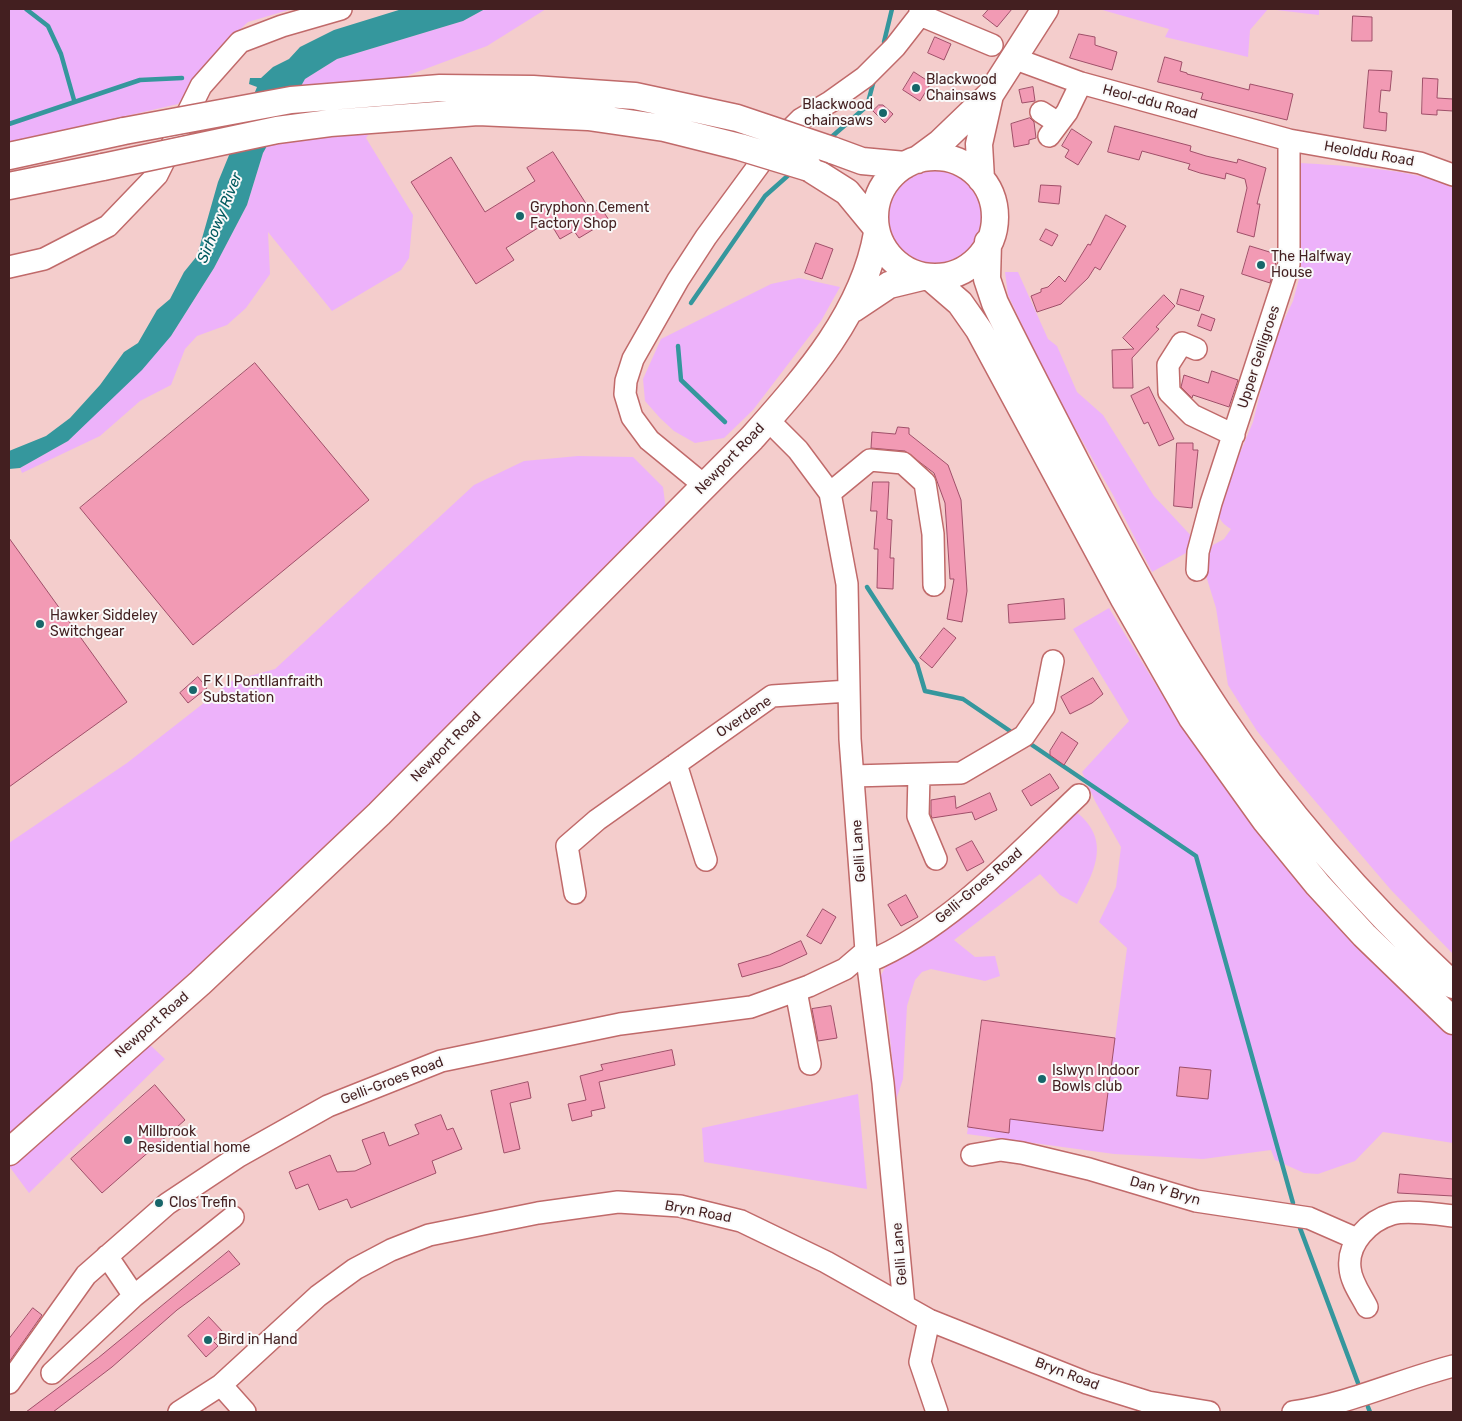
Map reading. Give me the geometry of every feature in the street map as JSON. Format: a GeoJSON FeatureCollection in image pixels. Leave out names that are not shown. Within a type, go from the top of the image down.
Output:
{"type":"FeatureCollection","features":[{"type":"Feature","properties":{"kind":"main road"},"geometry":{"type":"LineString","coordinates":[[981,179],[980,135],[1002,52],[1045,9]]}},
{"type":"Feature","properties":{"kind":"main road"},"geometry":{"type":"LineString","coordinates":[[9,156],[124,131],[291,100],[440,88],[533,89],[635,96],[737,118],[862,162],[911,163],[936,158],[958,162],[981,179],[989,192],[993,206],[993,223],[988,242],[987,279],[995,303],[1126,556],[1179,650],[1238,740],[1316,840],[1374,906],[1453,985]]}},
{"type":"Feature","properties":{"kind":"main road"},"geometry":{"type":"LineString","coordinates":[[876,229],[875,210],[881,193],[890,179],[940,143],[990,95]]}},
{"type":"Feature","properties":{"kind":"main road"},"geometry":{"type":"LineString","coordinates":[[9,186],[277,130],[330,123],[478,112],[588,117],[664,128],[740,146],[809,168],[847,192],[862,207],[891,258],[905,270],[927,278],[952,295],[973,320],[1124,599],[1192,718],[1265,820],[1318,885],[1364,935],[1453,1021]]}},
{"type":"Feature","properties":{"kind":"main road","name":"Newport Road"},"geometry":{"type":"LineString","coordinates":[[9,1152],[200,982],[379,814],[705,486],[768,420],[809,369],[850,311],[870,266],[876,229]]}},
{"type":"Feature","properties":{"kind":"main road"},"geometry":{"type":"LineString","coordinates":[[927,278],[952,274],[971,264],[978,258],[988,242]]}},
{"type":"Feature","properties":{"kind":"main road","name":"Newport Road"},"geometry":{"type":"LineString","coordinates":[[850,311],[889,285],[927,278]]}},
{"type":"Feature","properties":{"kind":"street"},"geometry":{"type":"LineString","coordinates":[[9,266],[44,259],[108,226],[157,175],[201,86],[240,42],[282,26],[341,9]]}},
{"type":"Feature","properties":{"kind":"street"},"geometry":{"type":"LineString","coordinates":[[705,486],[649,440],[632,417],[625,394],[626,381],[633,359],[701,244],[770,150],[800,119],[830,102],[865,77],[895,47],[920,12]]}},
{"type":"Feature","properties":{"kind":"street","name":"Heol-ddu Road"},"geometry":{"type":"LineString","coordinates":[[920,12],[1002,52],[1080,83],[1289,140]]}},
{"type":"Feature","properties":{"kind":"street"},"geometry":{"type":"LineString","coordinates":[[1050,124],[1067,112],[1080,83]]}},
{"type":"Feature","properties":{"kind":"street","name":"Heolddu Road"},"geometry":{"type":"LineString","coordinates":[[1289,140],[1452,169]]}},
{"type":"Feature","properties":{"kind":"street","name":"Upper Gelligroes"},"geometry":{"type":"LineString","coordinates":[[1197,570],[1198,552],[1211,503],[1289,264],[1289,140]]}},
{"type":"Feature","properties":{"kind":"street"},"geometry":{"type":"LineString","coordinates":[[1196,349],[1182,343],[1168,364],[1169,392],[1192,415],[1234,434]]}},
{"type":"Feature","properties":{"kind":"street","name":"Gelli Lane"},"geometry":{"type":"LineString","coordinates":[[768,420],[798,450],[830,492],[847,584],[853,776],[867,956],[883,1083],[904,1306]]}},
{"type":"Feature","properties":{"kind":"street"},"geometry":{"type":"LineString","coordinates":[[830,492],[870,460],[903,463],[925,482],[932,534],[934,585]]}},
{"type":"Feature","properties":{"kind":"street"},"geometry":{"type":"LineString","coordinates":[[853,776],[961,773],[1024,736],[1044,707],[1052,660]]}},
{"type":"Feature","properties":{"kind":"street","name":"Overdene"},"geometry":{"type":"LineString","coordinates":[[575,893],[567,846],[597,820],[772,696],[849,691]]}},
{"type":"Feature","properties":{"kind":"street"},"geometry":{"type":"LineString","coordinates":[[676,764],[706,860]]}},
{"type":"Feature","properties":{"kind":"street"},"geometry":{"type":"LineString","coordinates":[[919,775],[918,816],[936,859]]}},
{"type":"Feature","properties":{"kind":"street","name":"Gelli-Groes Road"},"geometry":{"type":"LineString","coordinates":[[9,1383],[86,1275],[107,1256],[167,1204],[239,1156],[328,1106],[441,1061],[620,1024],[751,1008],[796,991],[845,969],[867,956],[899,948],[938,921],[1018,853],[1079,795]]}},
{"type":"Feature","properties":{"kind":"street"},"geometry":{"type":"LineString","coordinates":[[796,991],[810,1064]]}},
{"type":"Feature","properties":{"kind":"street","name":"Dan Y Bryn"},"geometry":{"type":"LineString","coordinates":[[972,1155],[1001,1150],[1022,1153],[1089,1169],[1196,1201],[1309,1218],[1357,1239]]}},
{"type":"Feature","properties":{"kind":"street","name":"Bryn Road"},"geometry":{"type":"LineString","coordinates":[[179,1412],[221,1385],[318,1296],[355,1269],[392,1250],[429,1235],[538,1213],[618,1202],[680,1206],[741,1221],[826,1262],[929,1320],[1087,1383],[1148,1402],[1209,1412]]}},
{"type":"Feature","properties":{"kind":"street"},"geometry":{"type":"LineString","coordinates":[[1367,1307],[1354,1283],[1350,1268],[1352,1253],[1357,1239],[1374,1222],[1393,1214],[1453,1216]]}},
{"type":"Feature","properties":{"kind":"street"},"geometry":{"type":"LineString","coordinates":[[52,1373],[134,1296],[233,1217]]}},
{"type":"Feature","properties":{"kind":"street"},"geometry":{"type":"LineString","coordinates":[[107,1256],[134,1296]]}},
{"type":"Feature","properties":{"kind":"street"},"geometry":{"type":"LineString","coordinates":[[929,1320],[920,1362],[937,1412]]}},
{"type":"Feature","properties":{"kind":"street"},"geometry":{"type":"LineString","coordinates":[[1293,1412],[1340,1408],[1424,1373],[1453,1366]]}},
{"type":"Feature","properties":{"kind":"street"},"geometry":{"type":"LineString","coordinates":[[221,1385],[245,1412]]}},
{"type":"Feature","properties":{"kind":"shaded area"},"geometry":{"type":"Polygon","coordinates":[[[9,9],[292,9],[248,22],[219,49],[178,104],[9,143],[9,9]]]}},
{"type":"Feature","properties":{"kind":"shaded area"},"geometry":{"type":"Polygon","coordinates":[[[485,9],[546,9],[487,46],[409,75],[366,138],[413,215],[409,258],[401,270],[332,311],[268,232],[270,274],[246,308],[227,325],[197,336],[185,349],[171,385],[140,401],[100,436],[22,473],[20,468],[68,441],[171,336],[214,268],[247,205],[263,153],[305,79],[337,59],[463,21],[485,9]]]}},
{"type":"Feature","properties":{"kind":"shaded area"},"geometry":{"type":"Polygon","coordinates":[[[1099,9],[1268,9],[1250,30],[1248,57],[1165,37],[1169,29],[1099,9]]]}},
{"type":"Feature","properties":{"kind":"shaded area"},"geometry":{"type":"Polygon","coordinates":[[[1268,9],[1319,9],[1319,15],[1268,9]]]}},
{"type":"Feature","properties":{"kind":"shaded area"},"geometry":{"type":"Polygon","coordinates":[[[1300,163],[1400,172],[1438,181],[1453,188],[1453,954],[1391,890],[1257,731],[1228,685],[1216,608],[1203,566],[1213,545],[1224,539],[1231,529],[1220,519],[1218,505],[1253,422],[1272,345],[1293,301],[1302,268],[1295,251],[1294,227],[1300,163]]]}},
{"type":"Feature","properties":{"kind":"shaded area"},"geometry":{"type":"Polygon","coordinates":[[[935,171],[953,175],[967,185],[977,199],[981,217],[977,235],[967,249],[953,259],[935,263],[917,259],[903,249],[893,235],[889,217],[893,199],[903,185],[917,175],[935,171]]]}},
{"type":"Feature","properties":{"kind":"shaded area"},"geometry":{"type":"Polygon","coordinates":[[[1005,272],[1018,272],[1048,339],[1057,346],[1077,392],[1103,415],[1154,496],[1195,540],[1193,549],[1152,572],[1113,495],[1050,384],[1008,295],[1005,272]]]}},
{"type":"Feature","properties":{"kind":"shaded area"},"geometry":{"type":"Polygon","coordinates":[[[799,278],[840,287],[821,321],[753,410],[724,438],[695,443],[674,431],[645,401],[643,379],[661,339],[771,284],[799,278]]]}},
{"type":"Feature","properties":{"kind":"shaded area"},"geometry":{"type":"Polygon","coordinates":[[[578,456],[633,457],[663,487],[666,510],[359,825],[132,1028],[165,1059],[29,1193],[9,1166],[9,843],[127,763],[232,681],[275,669],[474,485],[524,461],[578,456]]]}},
{"type":"Feature","properties":{"kind":"shaded area"},"geometry":{"type":"Polygon","coordinates":[[[1109,608],[1164,698],[1209,765],[1271,846],[1420,1007],[1453,1036],[1453,1143],[1383,1132],[1355,1161],[1318,1174],[1304,1173],[1275,1160],[1271,1150],[1203,1159],[1114,1154],[967,1134],[968,1127],[1008,1133],[1010,1119],[1103,1131],[1127,948],[1099,922],[1116,887],[1121,847],[1095,801],[1082,772],[1129,721],[1073,629],[1109,608]]]}},
{"type":"Feature","properties":{"kind":"shaded area"},"geometry":{"type":"Polygon","coordinates":[[[1075,811],[1086,822],[1097,844],[1097,856],[1094,867],[1077,904],[1060,895],[1040,874],[954,940],[975,957],[995,956],[1000,976],[985,981],[931,969],[922,972],[915,980],[907,1006],[903,1079],[896,1100],[888,1017],[879,979],[887,964],[1075,811]]]}},
{"type":"Feature","properties":{"kind":"shaded area"},"geometry":{"type":"Polygon","coordinates":[[[858,1094],[867,1189],[704,1162],[702,1128],[858,1094]]]}},
{"type":"Feature","properties":{"kind":"water","name":"Sirhowy River"},"geometry":{"type":"Polygon","coordinates":[[[402,9],[485,9],[463,21],[337,59],[305,79],[263,153],[247,205],[214,268],[171,336],[142,370],[68,441],[20,468],[9,469],[9,451],[46,436],[70,418],[100,385],[124,352],[138,343],[157,310],[170,299],[184,272],[197,256],[218,182],[257,87],[249,84],[250,78],[261,78],[273,67],[289,59],[300,47],[334,30],[402,9]]]}},
{"type":"Feature","properties":{"kind":"building"},"geometry":{"type":"Polygon","coordinates":[[[989,9],[1012,9],[997,27],[983,16],[989,9]]]}},
{"type":"Feature","properties":{"kind":"building"},"geometry":{"type":"Polygon","coordinates":[[[1353,16],[1372,17],[1372,41],[1352,41],[1353,16]]]}},
{"type":"Feature","properties":{"kind":"building"},"geometry":{"type":"Polygon","coordinates":[[[1079,34],[1095,37],[1095,45],[1117,52],[1112,70],[1070,58],[1079,34]]]}},
{"type":"Feature","properties":{"kind":"building"},"geometry":{"type":"Polygon","coordinates":[[[935,37],[951,44],[944,60],[928,53],[935,37]]]}},
{"type":"Feature","properties":{"kind":"building"},"geometry":{"type":"Polygon","coordinates":[[[1165,57],[1182,62],[1180,71],[1187,74],[1249,90],[1250,84],[1293,94],[1287,120],[1201,99],[1203,93],[1158,82],[1165,57]]]}},
{"type":"Feature","properties":{"kind":"building"},"geometry":{"type":"Polygon","coordinates":[[[1369,70],[1392,71],[1390,91],[1381,90],[1379,112],[1387,113],[1386,131],[1364,128],[1369,70]]]}},
{"type":"Feature","properties":{"kind":"building","name":"Blackwood Chainsaws"},"geometry":{"type":"Polygon","coordinates":[[[914,72],[931,83],[920,101],[903,90],[914,72]]]}},
{"type":"Feature","properties":{"kind":"building"},"geometry":{"type":"Polygon","coordinates":[[[1423,78],[1438,79],[1437,98],[1453,99],[1453,111],[1437,110],[1437,115],[1422,114],[1423,78]]]}},
{"type":"Feature","properties":{"kind":"building"},"geometry":{"type":"Polygon","coordinates":[[[1033,87],[1035,101],[1022,103],[1019,90],[1033,87]]]}},
{"type":"Feature","properties":{"kind":"building","name":"Blackwood chainsaws"},"geometry":{"type":"Polygon","coordinates":[[[879,105],[883,105],[893,114],[885,123],[873,111],[879,105]]]}},
{"type":"Feature","properties":{"kind":"building"},"geometry":{"type":"Polygon","coordinates":[[[1030,118],[1034,122],[1036,138],[1029,140],[1029,144],[1014,147],[1011,124],[1030,118]]]}},
{"type":"Feature","properties":{"kind":"building"},"geometry":{"type":"Polygon","coordinates":[[[1115,126],[1191,146],[1190,151],[1206,156],[1237,163],[1238,159],[1266,168],[1257,204],[1260,204],[1254,237],[1237,232],[1247,188],[1245,179],[1226,173],[1225,179],[1200,173],[1188,169],[1190,164],[1142,151],[1139,160],[1108,152],[1115,126]]]}},
{"type":"Feature","properties":{"kind":"building"},"geometry":{"type":"Polygon","coordinates":[[[1072,129],[1092,142],[1078,165],[1065,157],[1069,150],[1062,146],[1072,129]]]}},
{"type":"Feature","properties":{"kind":"building","name":"Gryphonn Cement Factory Shop"},"geometry":{"type":"Polygon","coordinates":[[[553,152],[592,213],[601,208],[609,220],[579,238],[574,231],[560,239],[549,221],[506,248],[514,260],[476,284],[411,182],[451,157],[485,212],[535,181],[527,168],[553,152]]]}},
{"type":"Feature","properties":{"kind":"building"},"geometry":{"type":"Polygon","coordinates":[[[1041,185],[1061,186],[1059,204],[1039,202],[1041,185]]]}},
{"type":"Feature","properties":{"kind":"building"},"geometry":{"type":"Polygon","coordinates":[[[1106,215],[1126,226],[1100,270],[1095,267],[1088,278],[1061,304],[1037,312],[1031,296],[1041,292],[1041,289],[1048,287],[1059,276],[1065,282],[1088,244],[1090,245],[1106,215]]]}},
{"type":"Feature","properties":{"kind":"building"},"geometry":{"type":"Polygon","coordinates":[[[1046,229],[1058,235],[1052,246],[1040,240],[1046,229]]]}},
{"type":"Feature","properties":{"kind":"building"},"geometry":{"type":"Polygon","coordinates":[[[816,243],[833,249],[822,279],[805,273],[816,243]]]}},
{"type":"Feature","properties":{"kind":"building"},"geometry":{"type":"Polygon","coordinates":[[[1250,246],[1276,254],[1276,262],[1270,283],[1242,274],[1250,246]]]}},
{"type":"Feature","properties":{"kind":"building"},"geometry":{"type":"Polygon","coordinates":[[[1181,289],[1204,296],[1199,311],[1177,304],[1181,289]]]}},
{"type":"Feature","properties":{"kind":"building"},"geometry":{"type":"Polygon","coordinates":[[[1164,295],[1175,306],[1156,327],[1159,329],[1132,358],[1133,388],[1113,388],[1112,350],[1134,349],[1123,338],[1164,295]]]}},
{"type":"Feature","properties":{"kind":"building"},"geometry":{"type":"Polygon","coordinates":[[[1202,314],[1215,319],[1211,331],[1198,326],[1202,314]]]}},
{"type":"Feature","properties":{"kind":"building"},"geometry":{"type":"Polygon","coordinates":[[[255,363],[369,500],[193,645],[80,508],[255,363]]]}},
{"type":"Feature","properties":{"kind":"building"},"geometry":{"type":"Polygon","coordinates":[[[1212,371],[1238,380],[1229,407],[1193,395],[1192,398],[1181,387],[1184,375],[1208,383],[1212,371]]]}},
{"type":"Feature","properties":{"kind":"building"},"geometry":{"type":"Polygon","coordinates":[[[1149,387],[1174,439],[1159,446],[1148,422],[1144,424],[1131,396],[1149,387]]]}},
{"type":"Feature","properties":{"kind":"building"},"geometry":{"type":"Polygon","coordinates":[[[898,427],[909,428],[909,434],[948,465],[961,500],[967,591],[962,622],[947,619],[954,579],[950,579],[945,503],[934,473],[905,451],[871,448],[872,432],[895,434],[898,427]]]}},
{"type":"Feature","properties":{"kind":"building"},"geometry":{"type":"Polygon","coordinates":[[[1177,443],[1193,443],[1193,450],[1198,450],[1192,508],[1174,506],[1177,443]]]}},
{"type":"Feature","properties":{"kind":"building"},"geometry":{"type":"Polygon","coordinates":[[[873,482],[889,482],[887,519],[892,520],[890,558],[894,558],[893,589],[877,588],[878,549],[874,549],[877,511],[871,511],[873,482]]]}},
{"type":"Feature","properties":{"kind":"building","name":"Hawker Siddeley Switchgear"},"geometry":{"type":"Polygon","coordinates":[[[9,538],[127,702],[9,787],[9,538]]]}},
{"type":"Feature","properties":{"kind":"building"},"geometry":{"type":"Polygon","coordinates":[[[1064,599],[1065,619],[1009,623],[1008,605],[1064,599]]]}},
{"type":"Feature","properties":{"kind":"building"},"geometry":{"type":"Polygon","coordinates":[[[944,628],[956,638],[932,668],[920,658],[944,628]]]}},
{"type":"Feature","properties":{"kind":"building","name":"F K I Pontllanfraith Substation"},"geometry":{"type":"Polygon","coordinates":[[[198,677],[207,688],[188,703],[180,693],[198,677]]]}},
{"type":"Feature","properties":{"kind":"building"},"geometry":{"type":"Polygon","coordinates":[[[1093,678],[1103,694],[1092,703],[1070,714],[1061,697],[1093,678]]]}},
{"type":"Feature","properties":{"kind":"building"},"geometry":{"type":"Polygon","coordinates":[[[1062,732],[1078,743],[1064,765],[1050,755],[1050,751],[1062,732]]]}},
{"type":"Feature","properties":{"kind":"building"},"geometry":{"type":"Polygon","coordinates":[[[1050,774],[1059,788],[1031,806],[1022,791],[1050,774]]]}},
{"type":"Feature","properties":{"kind":"building"},"geometry":{"type":"Polygon","coordinates":[[[990,793],[997,810],[975,820],[972,812],[932,818],[931,800],[955,796],[956,808],[990,793]]]}},
{"type":"Feature","properties":{"kind":"building"},"geometry":{"type":"Polygon","coordinates":[[[972,841],[984,862],[967,871],[956,849],[972,841]]]}},
{"type":"Feature","properties":{"kind":"building"},"geometry":{"type":"Polygon","coordinates":[[[906,895],[918,917],[901,926],[888,905],[906,895]]]}},
{"type":"Feature","properties":{"kind":"building"},"geometry":{"type":"Polygon","coordinates":[[[823,909],[836,917],[821,944],[807,936],[823,909]]]}},
{"type":"Feature","properties":{"kind":"building"},"geometry":{"type":"Polygon","coordinates":[[[801,941],[807,954],[781,966],[742,977],[738,964],[769,955],[801,941]]]}},
{"type":"Feature","properties":{"kind":"building"},"geometry":{"type":"Polygon","coordinates":[[[831,1006],[837,1038],[818,1041],[812,1009],[831,1006]]]}},
{"type":"Feature","properties":{"kind":"building","name":"Islwyn Indoor Bowls club"},"geometry":{"type":"Polygon","coordinates":[[[982,1020],[1115,1038],[1103,1131],[1010,1119],[1009,1133],[968,1127],[982,1020]]]}},
{"type":"Feature","properties":{"kind":"building"},"geometry":{"type":"Polygon","coordinates":[[[672,1050],[675,1065],[599,1082],[605,1108],[591,1111],[592,1116],[572,1121],[568,1104],[586,1100],[580,1076],[603,1070],[601,1065],[672,1050]]]}},
{"type":"Feature","properties":{"kind":"building"},"geometry":{"type":"Polygon","coordinates":[[[1180,1067],[1211,1070],[1208,1099],[1177,1096],[1180,1067]]]}},
{"type":"Feature","properties":{"kind":"building"},"geometry":{"type":"Polygon","coordinates":[[[528,1082],[531,1098],[510,1103],[520,1149],[504,1153],[491,1091],[528,1082]]]}},
{"type":"Feature","properties":{"kind":"building","name":"Millbrook Residential home"},"geometry":{"type":"Polygon","coordinates":[[[155,1085],[185,1120],[102,1193],[71,1159],[155,1085]]]}},
{"type":"Feature","properties":{"kind":"building"},"geometry":{"type":"Polygon","coordinates":[[[441,1115],[447,1130],[453,1128],[462,1149],[432,1161],[436,1173],[351,1208],[347,1199],[319,1210],[308,1184],[296,1189],[289,1172],[330,1155],[337,1172],[355,1171],[371,1164],[362,1140],[384,1132],[389,1146],[419,1134],[415,1125],[441,1115]]]}},
{"type":"Feature","properties":{"kind":"building"},"geometry":{"type":"Polygon","coordinates":[[[1400,1174],[1453,1179],[1453,1196],[1398,1193],[1400,1174]]]}},
{"type":"Feature","properties":{"kind":"building"},"geometry":{"type":"Polygon","coordinates":[[[229,1251],[240,1264],[177,1310],[112,1367],[53,1412],[26,1412],[98,1358],[229,1251]]]}},
{"type":"Feature","properties":{"kind":"building"},"geometry":{"type":"Polygon","coordinates":[[[33,1308],[42,1315],[9,1362],[9,1339],[33,1308]]]}},
{"type":"Feature","properties":{"kind":"building"},"geometry":{"type":"Polygon","coordinates":[[[209,1317],[223,1332],[213,1341],[218,1346],[206,1357],[188,1336],[209,1317]]]}},
{"type":"Feature","properties":{"kind":"waterway"},"geometry":{"type":"LineString","coordinates":[[26,9],[48,26],[61,54],[74,100]]}},
{"type":"Feature","properties":{"kind":"waterway"},"geometry":{"type":"LineString","coordinates":[[884,42],[892,9]]}},
{"type":"Feature","properties":{"kind":"waterway"},"geometry":{"type":"LineString","coordinates":[[9,124],[140,80],[182,78]]}},
{"type":"Feature","properties":{"kind":"waterway"},"geometry":{"type":"LineString","coordinates":[[828,140],[867,106],[874,80]]}},
{"type":"Feature","properties":{"kind":"waterway"},"geometry":{"type":"LineString","coordinates":[[691,303],[765,196],[792,172]]}},
{"type":"Feature","properties":{"kind":"waterway"},"geometry":{"type":"LineString","coordinates":[[678,346],[681,380],[725,422]]}},
{"type":"Feature","properties":{"kind":"waterway"},"geometry":{"type":"LineString","coordinates":[[867,587],[917,664],[925,691],[963,699],[1010,731]]}},
{"type":"Feature","properties":{"kind":"waterway"},"geometry":{"type":"LineString","coordinates":[[1032,745],[1196,856],[1293,1203]]}},
{"type":"Feature","properties":{"kind":"waterway"},"geometry":{"type":"LineString","coordinates":[[1300,1228],[1358,1383]]}},
{"type":"Feature","properties":{"kind":"waterway"},"geometry":{"type":"LineString","coordinates":[[1368,1407],[1370,1412]]}},
{"type":"Feature","properties":{"kind":"place","name":"Blackwood Chainsaws"},"geometry":{"type":"Point","coordinates":[916,88]}},
{"type":"Feature","properties":{"kind":"place","name":"Blackwood chainsaws"},"geometry":{"type":"Point","coordinates":[883,113]}},
{"type":"Feature","properties":{"kind":"place","name":"Gryphonn Cement Factory Shop"},"geometry":{"type":"Point","coordinates":[520,216]}},
{"type":"Feature","properties":{"kind":"place","name":"The Halfway House"},"geometry":{"type":"Point","coordinates":[1261,265]}},
{"type":"Feature","properties":{"kind":"place","name":"Hawker Siddeley Switchgear"},"geometry":{"type":"Point","coordinates":[40,624]}},
{"type":"Feature","properties":{"kind":"place","name":"F K I Pontllanfraith Substation"},"geometry":{"type":"Point","coordinates":[193,690]}},
{"type":"Feature","properties":{"kind":"place","name":"Islwyn Indoor Bowls club"},"geometry":{"type":"Point","coordinates":[1042,1079]}},
{"type":"Feature","properties":{"kind":"place","name":"Millbrook Residential home"},"geometry":{"type":"Point","coordinates":[128,1140]}},
{"type":"Feature","properties":{"kind":"place","name":"Clos Trefin"},"geometry":{"type":"Point","coordinates":[159,1203]}},
{"type":"Feature","properties":{"kind":"place","name":"Bird in Hand"},"geometry":{"type":"Point","coordinates":[208,1340]}}]}
